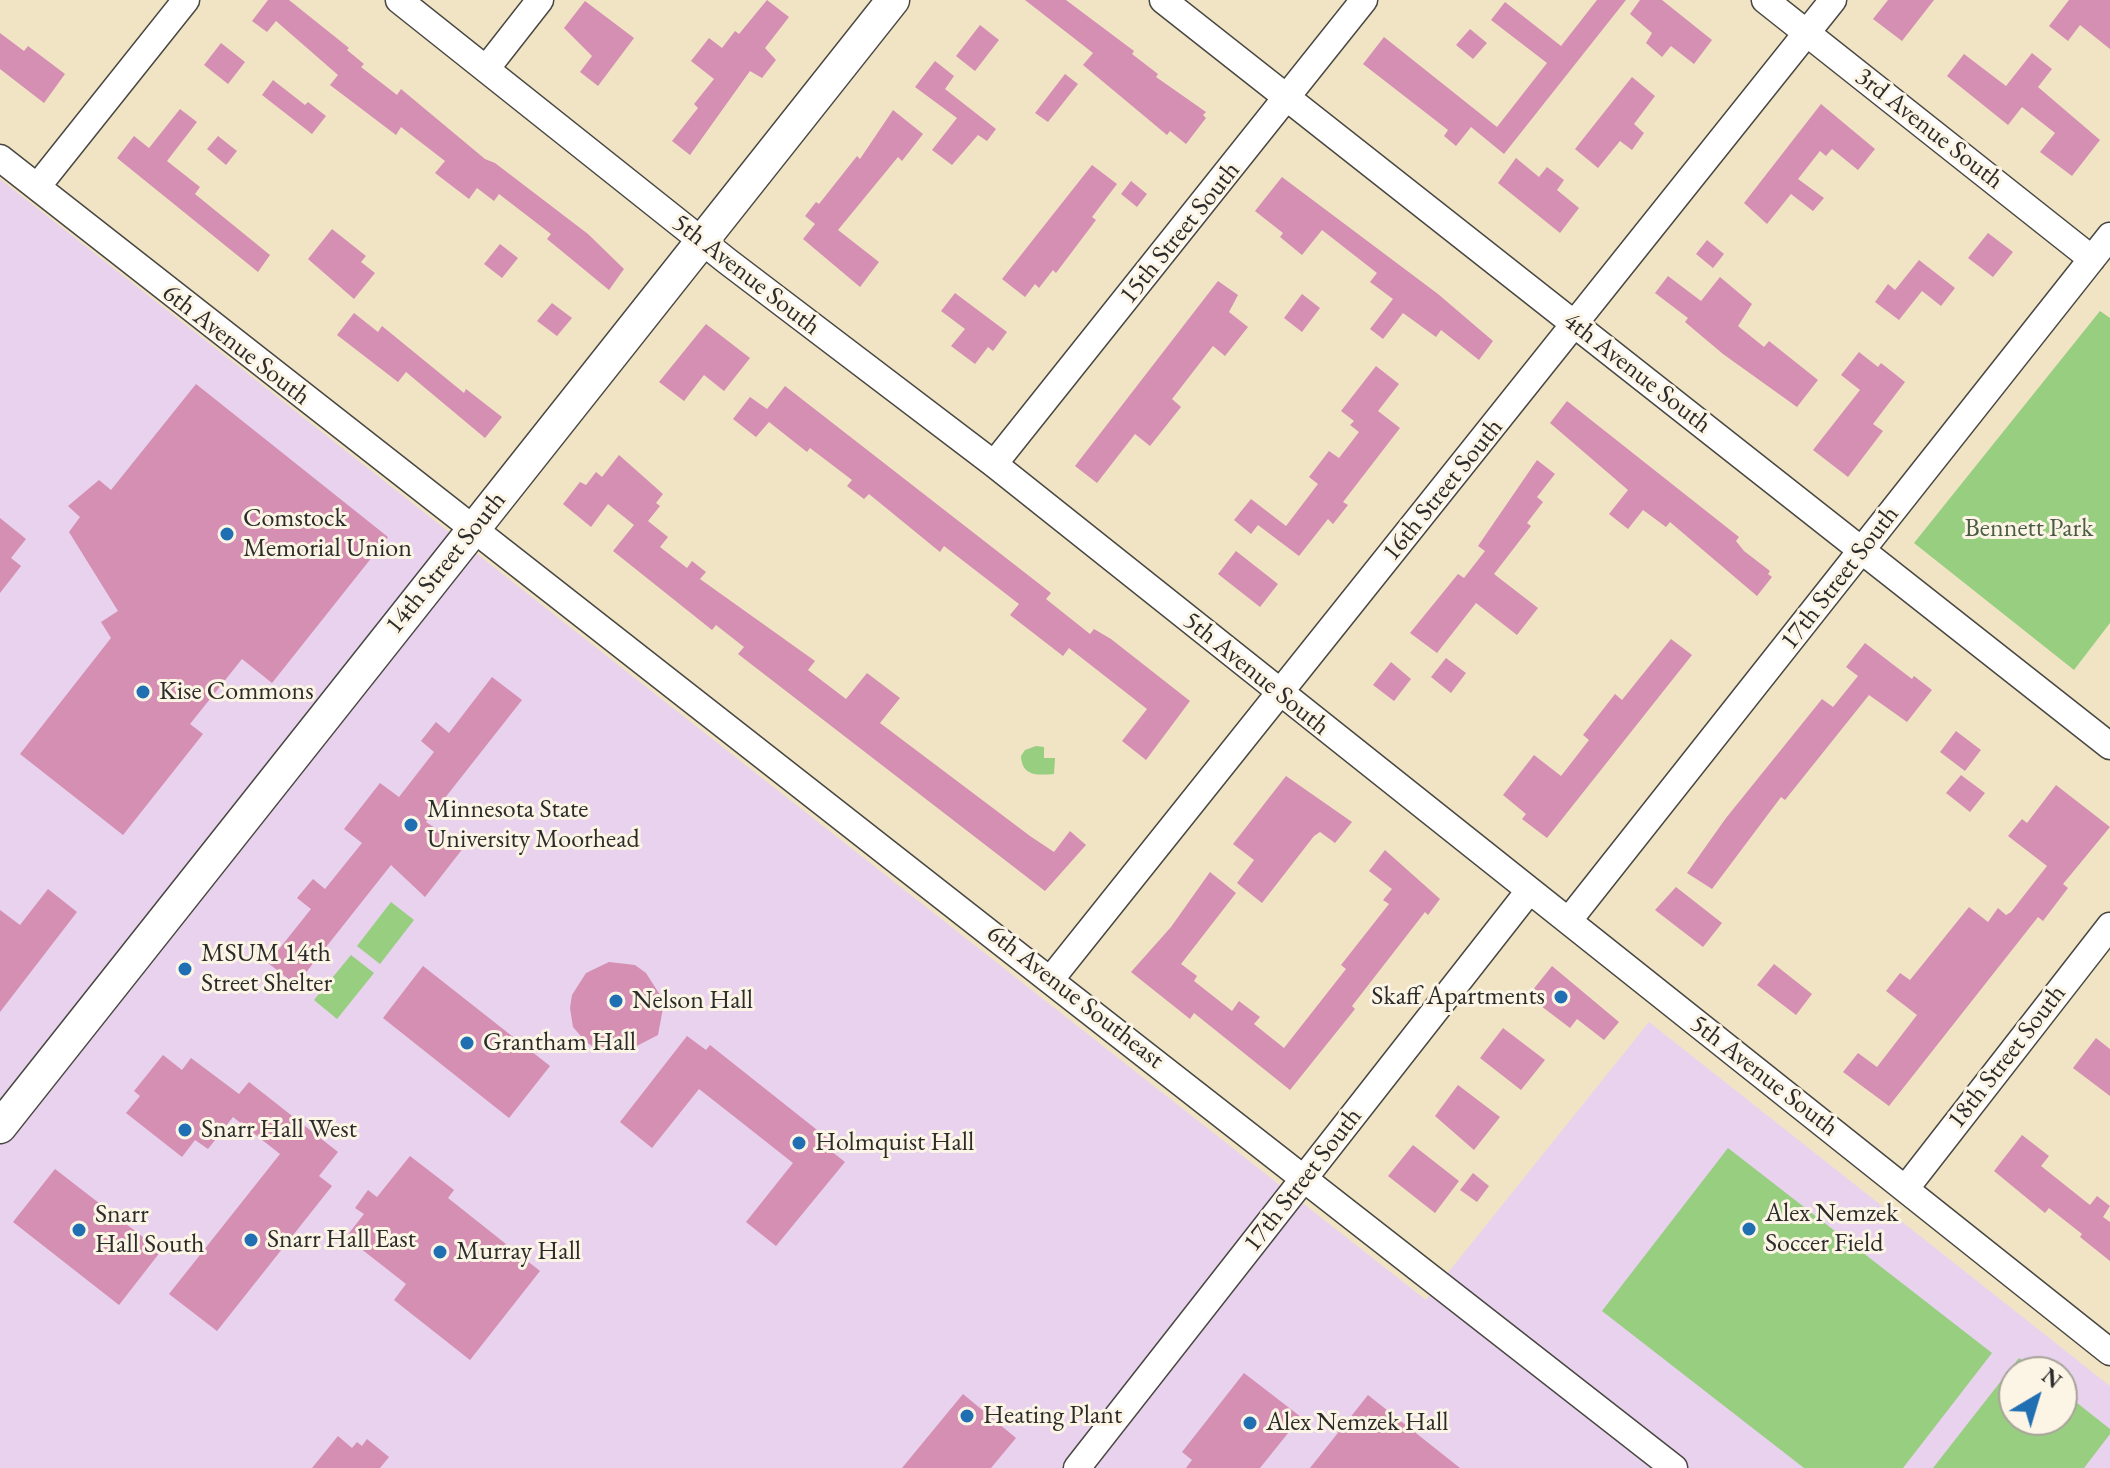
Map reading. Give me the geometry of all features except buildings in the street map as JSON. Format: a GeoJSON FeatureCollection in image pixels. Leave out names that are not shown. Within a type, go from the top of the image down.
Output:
{"type":"FeatureCollection","features":[{"type":"Feature","properties":{"kind":"street"},"geometry":{"type":"LineString","coordinates":[[37,187],[186,0]]}},
{"type":"Feature","properties":{"kind":"street","name":"5th Avenue South"},"geometry":{"type":"LineString","coordinates":[[399,0],[702,241],[994,464],[2110,1352]]}},
{"type":"Feature","properties":{"kind":"street"},"geometry":{"type":"LineString","coordinates":[[486,69],[540,0]]}},
{"type":"Feature","properties":{"kind":"street","name":"14th Street South"},"geometry":{"type":"LineString","coordinates":[[0,1127],[893,0]]}},
{"type":"Feature","properties":{"kind":"street","name":"4th Avenue South"},"geometry":{"type":"LineString","coordinates":[[1163,0],[2110,746]]}},
{"type":"Feature","properties":{"kind":"street","name":"15th Street South"},"geometry":{"type":"LineString","coordinates":[[994,464],[1364,0]]}},
{"type":"Feature","properties":{"kind":"street","name":"3rd Avenue South"},"geometry":{"type":"LineString","coordinates":[[1765,0],[2092,259]]}},
{"type":"Feature","properties":{"kind":"street","name":"16th Street South"},"geometry":{"type":"LineString","coordinates":[[1051,979],[1833,0]]}},
{"type":"Feature","properties":{"kind":"street","name":"6th Avenue South"},"geometry":{"type":"LineString","coordinates":[[0,158],[471,533]]}},
{"type":"Feature","properties":{"kind":"street","name":"17th Street South"},"geometry":{"type":"LineString","coordinates":[[1569,920],[2110,236]]}},
{"type":"Feature","properties":{"kind":"street","name":"6th Avenue Southeast"},"geometry":{"type":"LineString","coordinates":[[471,533],[1051,979],[1674,1468]]}},
{"type":"Feature","properties":{"kind":"street","name":"17th Street South"},"geometry":{"type":"LineString","coordinates":[[1077,1468],[1529,891]]}},
{"type":"Feature","properties":{"kind":"street","name":"18th Street South"},"geometry":{"type":"LineString","coordinates":[[1906,1188],[2110,926]]}},
{"type":"Feature","properties":{"kind":"shaded area","name":"Minnesota State University Moorhead"},"geometry":{"type":"Polygon","coordinates":[[[0,179],[1426,1300],[1649,1022],[2072,1356],[1998,1356],[1998,1436],[2078,1436],[2078,1361],[2110,1386],[2110,1468],[0,1468],[0,179]]]}},
{"type":"Feature","properties":{"kind":"green space","name":"Bennett Park"},"geometry":{"type":"Polygon","coordinates":[[[2100,311],[2110,318],[2110,623],[2074,670],[1914,543],[2100,311]]]}},
{"type":"Feature","properties":{"kind":"green space"},"geometry":{"type":"Polygon","coordinates":[[[1044,747],[1044,758],[1055,758],[1054,774],[1032,773],[1024,768],[1021,756],[1025,750],[1044,747]]]}},
{"type":"Feature","properties":{"kind":"green space"},"geometry":{"type":"Polygon","coordinates":[[[391,902],[414,920],[380,964],[357,946],[391,902]]]}},
{"type":"Feature","properties":{"kind":"green space"},"geometry":{"type":"Polygon","coordinates":[[[351,955],[374,973],[337,1019],[314,1000],[351,955]]]}},
{"type":"Feature","properties":{"kind":"green space","name":"Alex Nemzek Soccer Field"},"geometry":{"type":"Polygon","coordinates":[[[1728,1148],[1992,1353],[1903,1468],[1804,1468],[1602,1311],[1728,1148]]]}},
{"type":"Feature","properties":{"kind":"green space"},"geometry":{"type":"Polygon","coordinates":[[[1998,1385],[1998,1436],[2078,1436],[2078,1404],[2110,1429],[2110,1434],[2084,1468],[1933,1468],[1998,1385]]]}},
{"type":"Feature","properties":{"kind":"place","name":"Comstock Memorial Union"},"geometry":{"type":"Point","coordinates":[227,534]}},
{"type":"Feature","properties":{"kind":"place","name":"Kise Commons"},"geometry":{"type":"Point","coordinates":[143,692]}},
{"type":"Feature","properties":{"kind":"place","name":"Minnesota State University Moorhead"},"geometry":{"type":"Point","coordinates":[411,825]}},
{"type":"Feature","properties":{"kind":"place","name":"MSUM 14th Street Shelter"},"geometry":{"type":"Point","coordinates":[185,969]}},
{"type":"Feature","properties":{"kind":"place","name":"Skaff Apartments"},"geometry":{"type":"Point","coordinates":[1561,997]}},
{"type":"Feature","properties":{"kind":"place","name":"Nelson Hall"},"geometry":{"type":"Point","coordinates":[616,1001]}},
{"type":"Feature","properties":{"kind":"place","name":"Grantham Hall"},"geometry":{"type":"Point","coordinates":[467,1043]}},
{"type":"Feature","properties":{"kind":"place","name":"Snarr Hall West"},"geometry":{"type":"Point","coordinates":[185,1130]}},
{"type":"Feature","properties":{"kind":"place","name":"Holmquist Hall"},"geometry":{"type":"Point","coordinates":[799,1143]}},
{"type":"Feature","properties":{"kind":"place","name":"Alex Nemzek Soccer Field"},"geometry":{"type":"Point","coordinates":[1749,1229]}},
{"type":"Feature","properties":{"kind":"place","name":"Snarr Hall South"},"geometry":{"type":"Point","coordinates":[79,1230]}},
{"type":"Feature","properties":{"kind":"place","name":"Snarr Hall East"},"geometry":{"type":"Point","coordinates":[251,1240]}},
{"type":"Feature","properties":{"kind":"place","name":"Murray Hall"},"geometry":{"type":"Point","coordinates":[440,1252]}},
{"type":"Feature","properties":{"kind":"place","name":"Heating Plant"},"geometry":{"type":"Point","coordinates":[967,1416]}},
{"type":"Feature","properties":{"kind":"place","name":"Alex Nemzek Hall"},"geometry":{"type":"Point","coordinates":[1250,1423]}}]}
